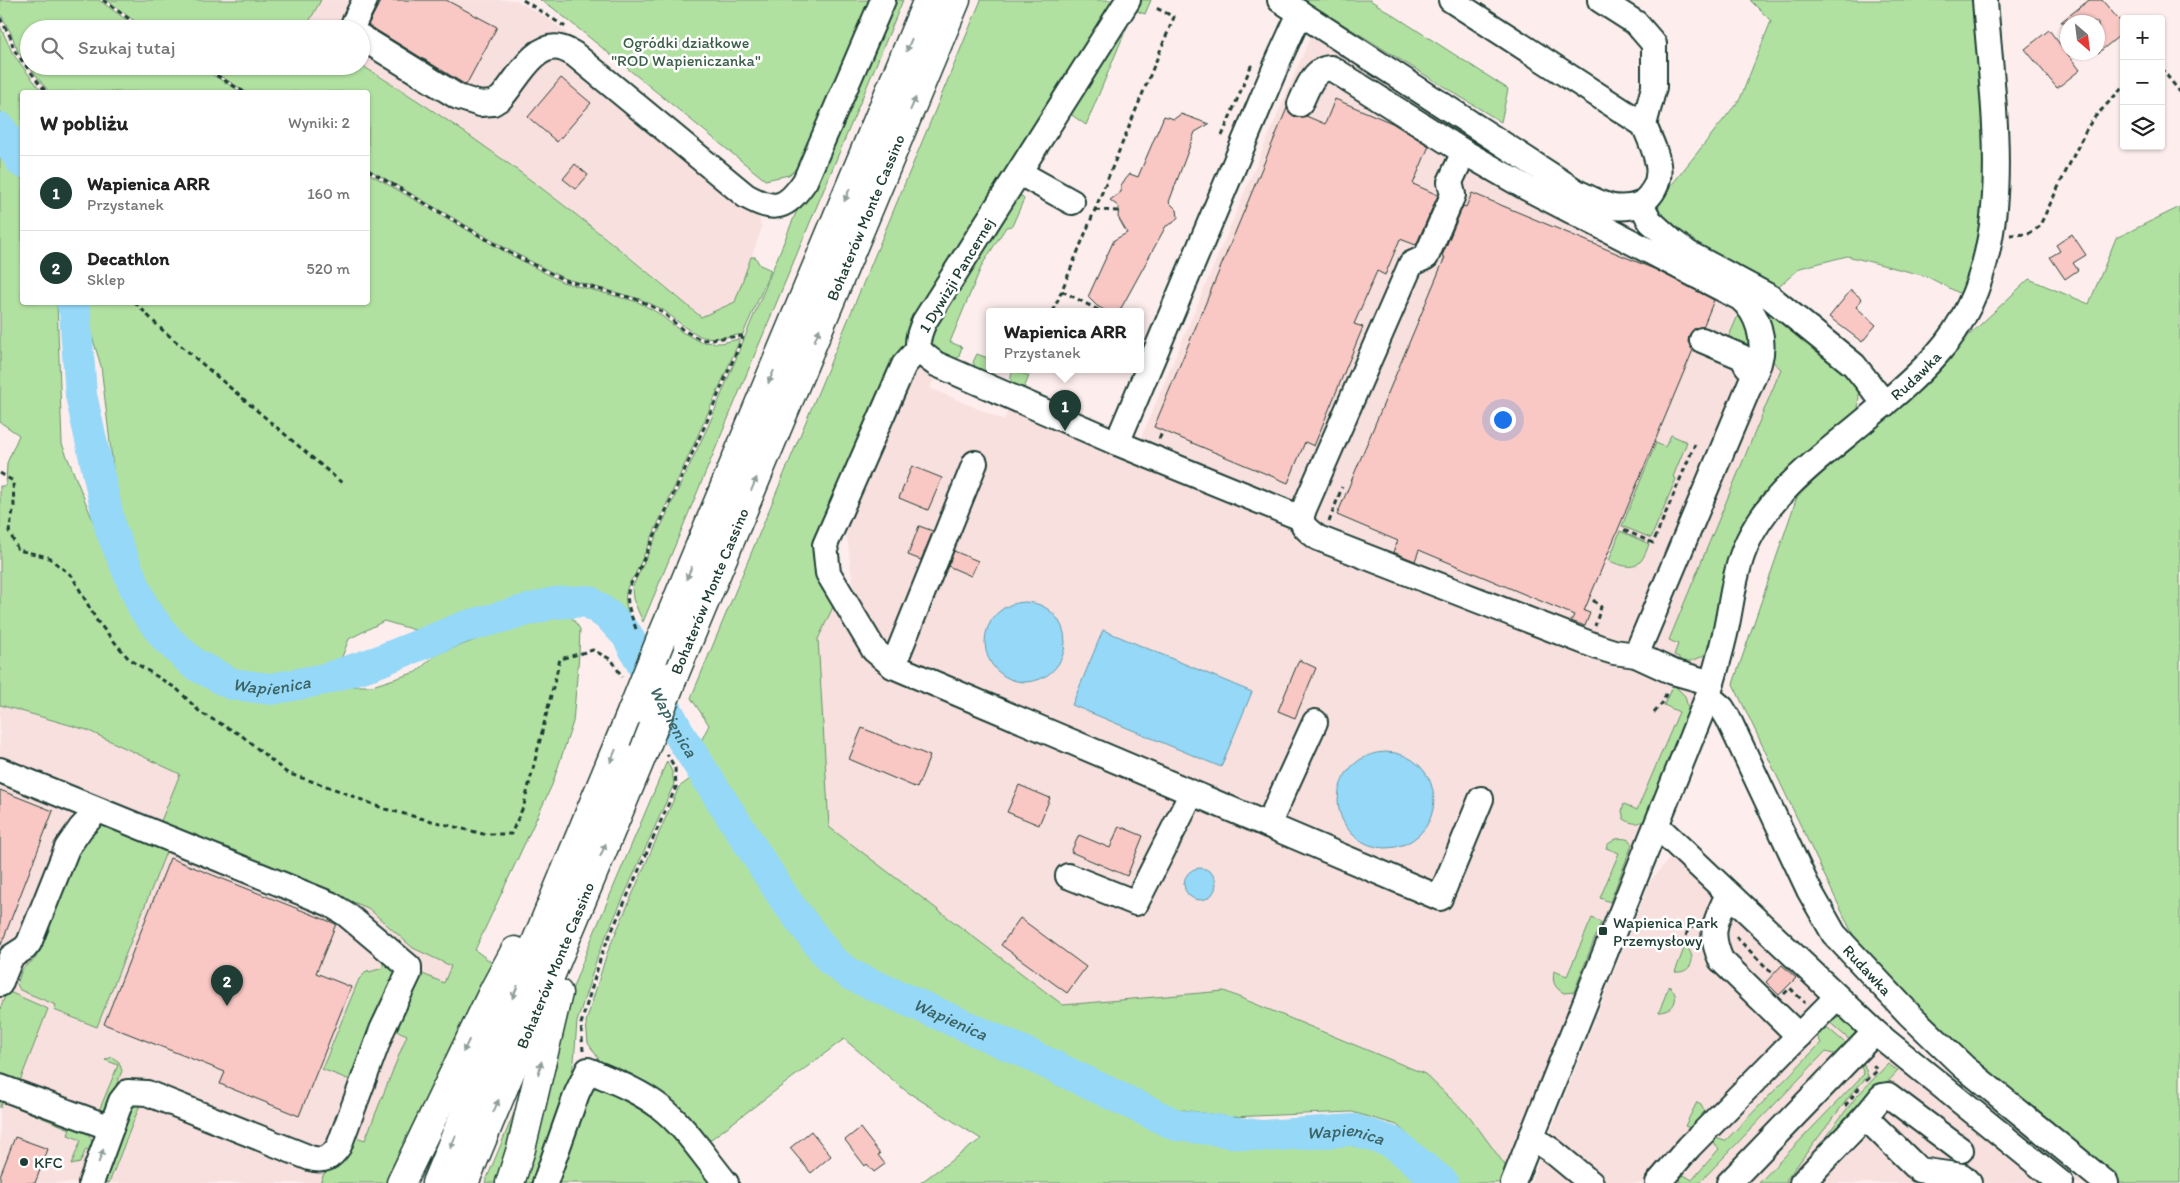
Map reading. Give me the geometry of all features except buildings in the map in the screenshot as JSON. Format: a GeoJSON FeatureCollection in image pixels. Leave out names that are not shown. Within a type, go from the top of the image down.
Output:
{"type":"FeatureCollection","features":[{"type":"Feature","properties":{"kind":"highway","name":"Bohaterów Monte Cassino"},"geometry":{"type":"LineString","coordinates":[[436,1183],[928,0]]}},
{"type":"Feature","properties":{"kind":"highway","name":"Bohaterów Monte Cassino"},"geometry":{"type":"LineString","coordinates":[[464,1183],[956,0]]}},
{"type":"Feature","properties":{"kind":"highway"},"geometry":{"type":"LineString","coordinates":[[401,1183],[494,990],[580,834]]}},
{"type":"Feature","properties":{"kind":"highway"},"geometry":{"type":"LineString","coordinates":[[510,1183],[521,1148],[548,1032],[584,895]]}},
{"type":"Feature","properties":{"kind":"street"},"geometry":{"type":"LineString","coordinates":[[355,20],[365,0]]}},
{"type":"Feature","properties":{"kind":"street"},"geometry":{"type":"LineString","coordinates":[[370,43],[458,97],[480,104],[493,103],[501,98],[533,56],[549,48],[559,48],[574,54],[746,196],[764,206],[780,205],[795,196],[804,181],[882,0]]}},
{"type":"Feature","properties":{"kind":"street","name":"1 Dywizji Pancernej"},"geometry":{"type":"LineString","coordinates":[[1128,0],[924,322],[918,335],[918,349],[921,354],[936,364],[1117,443],[1301,518]]}},
{"type":"Feature","properties":{"kind":"street"},"geometry":{"type":"LineString","coordinates":[[1280,0],[1577,192],[1600,204],[1627,209],[1641,204],[1652,195],[1658,185],[1658,158],[1644,125],[1451,0]]}},
{"type":"Feature","properties":{"kind":"street"},"geometry":{"type":"LineString","coordinates":[[1600,0],[1636,23],[1654,44],[1654,87],[1644,125]]}},
{"type":"Feature","properties":{"kind":"street","name":"Rudawka"},"geometry":{"type":"LineString","coordinates":[[1513,1183],[1710,690],[1724,636],[1739,563],[1748,540],[1768,508],[1790,485],[1885,404],[1938,354],[1957,327],[1972,298],[1984,267],[1992,233],[1996,194],[1996,151],[1985,0]]}},
{"type":"Feature","properties":{"kind":"street"},"geometry":{"type":"LineString","coordinates":[[1117,443],[1282,51],[1300,13]]}},
{"type":"Feature","properties":{"kind":"street"},"geometry":{"type":"LineString","coordinates":[[1300,104],[1315,74],[1325,68],[1331,68],[1464,152],[1526,188],[1740,298],[1754,315],[1760,330],[1761,356],[1636,655]]}},
{"type":"Feature","properties":{"kind":"street"},"geometry":{"type":"LineString","coordinates":[[1464,152],[1450,182],[1453,195],[1426,258],[1412,264],[1301,518],[1305,528],[1318,538],[1598,647],[1614,652],[1636,655],[1710,690]]}},
{"type":"Feature","properties":{"kind":"street"},"geometry":{"type":"LineString","coordinates":[[1020,173],[1072,202]]}},
{"type":"Feature","properties":{"kind":"street"},"geometry":{"type":"LineString","coordinates":[[1641,204],[1650,221],[1671,240],[1688,252],[1770,296],[1854,366],[1885,404]]}},
{"type":"Feature","properties":{"kind":"street"},"geometry":{"type":"LineString","coordinates":[[1702,340],[1742,357],[1747,366],[1756,370]]}},
{"type":"Feature","properties":{"kind":"street"},"geometry":{"type":"LineString","coordinates":[[918,349],[904,364],[826,545],[828,573],[874,650],[892,666],[1440,898],[1481,799]]}},
{"type":"Feature","properties":{"kind":"street"},"geometry":{"type":"LineString","coordinates":[[892,666],[976,463]]}},
{"type":"Feature","properties":{"kind":"street","name":"Rudawka"},"geometry":{"type":"LineString","coordinates":[[1710,690],[1728,718],[1809,890],[1834,934],[1909,1014],[1964,1067],[2106,1183]]}},
{"type":"Feature","properties":{"kind":"street"},"geometry":{"type":"LineString","coordinates":[[1268,825],[1315,722]]}},
{"type":"Feature","properties":{"kind":"street"},"geometry":{"type":"LineString","coordinates":[[0,770],[330,904],[346,914],[409,966],[409,973],[382,1030],[338,1146],[327,1158],[320,1161],[310,1158],[147,1093],[136,1091],[128,1092],[121,1101],[91,1183]]}},
{"type":"Feature","properties":{"kind":"street"},"geometry":{"type":"LineString","coordinates":[[1068,876],[1136,903],[1192,793]]}},
{"type":"Feature","properties":{"kind":"street"},"geometry":{"type":"LineString","coordinates":[[0,984],[11,957],[25,948],[28,943],[67,848],[81,828],[97,811]]}},
{"type":"Feature","properties":{"kind":"street"},"geometry":{"type":"LineString","coordinates":[[1657,826],[1875,1032],[2061,1183]]}},
{"type":"Feature","properties":{"kind":"street"},"geometry":{"type":"LineString","coordinates":[[1728,894],[1716,922],[1714,945],[1721,960],[1799,1036]]}},
{"type":"Feature","properties":{"kind":"street"},"geometry":{"type":"LineString","coordinates":[[1658,1183],[1689,1147],[1837,997]]}},
{"type":"Feature","properties":{"kind":"street"},"geometry":{"type":"LineString","coordinates":[[1730,1183],[1875,1032]]}},
{"type":"Feature","properties":{"kind":"street"},"geometry":{"type":"LineString","coordinates":[[545,1183],[576,1094],[588,1070],[627,1086],[661,1108],[681,1127],[726,1183]]}},
{"type":"Feature","properties":{"kind":"street"},"geometry":{"type":"LineString","coordinates":[[0,1087],[111,1128]]}},
{"type":"Feature","properties":{"kind":"street"},"geometry":{"type":"LineString","coordinates":[[1802,1183],[1865,1117],[1882,1096],[1888,1094],[1961,1150]]}},
{"type":"Feature","properties":{"kind":"street"},"geometry":{"type":"LineString","coordinates":[[1865,1117],[1919,1170],[1965,1180],[1961,1150],[1964,1105]]}},
{"type":"Feature","properties":{"kind":"street"},"geometry":{"type":"LineString","coordinates":[[1531,1137],[1551,1150],[1591,1183]]}},
{"type":"Feature","properties":{"kind":"path"},"geometry":{"type":"LineString","coordinates":[[103,0],[131,20]]}},
{"type":"Feature","properties":{"kind":"path"},"geometry":{"type":"LineString","coordinates":[[1055,308],[1174,17],[1156,8]]}},
{"type":"Feature","properties":{"kind":"path"},"geometry":{"type":"LineString","coordinates":[[0,18],[10,36],[14,50],[20,58]]}},
{"type":"Feature","properties":{"kind":"path"},"geometry":{"type":"LineString","coordinates":[[2165,73],[2180,92]]}},
{"type":"Feature","properties":{"kind":"path"},"geometry":{"type":"LineString","coordinates":[[33,75],[44,90]]}},
{"type":"Feature","properties":{"kind":"path"},"geometry":{"type":"LineString","coordinates":[[216,75],[241,90]]}},
{"type":"Feature","properties":{"kind":"path"},"geometry":{"type":"LineString","coordinates":[[1992,233],[2020,236],[2028,234],[2039,227],[2086,130],[2101,110],[2120,90]]}},
{"type":"Feature","properties":{"kind":"path"},"geometry":{"type":"LineString","coordinates":[[370,171],[510,253],[564,280],[639,300],[661,311],[683,330],[702,340],[744,336],[636,576],[628,587],[629,611],[636,629]]}},
{"type":"Feature","properties":{"kind":"path"},"geometry":{"type":"LineString","coordinates":[[1095,210],[1119,211]]}},
{"type":"Feature","properties":{"kind":"path"},"geometry":{"type":"LineString","coordinates":[[1062,291],[1094,308]]}},
{"type":"Feature","properties":{"kind":"path"},"geometry":{"type":"LineString","coordinates":[[139,305],[159,327],[342,483]]}},
{"type":"Feature","properties":{"kind":"path"},"geometry":{"type":"LineString","coordinates":[[1624,530],[1653,543],[1695,444]]}},
{"type":"Feature","properties":{"kind":"path"},"geometry":{"type":"LineString","coordinates":[[0,473],[13,481],[14,506],[9,531],[18,550],[48,557],[72,576],[97,621],[129,659],[177,689],[201,713],[241,735],[287,773],[332,788],[384,809],[482,834],[511,834],[524,805],[560,659],[593,650],[612,660]]}},
{"type":"Feature","properties":{"kind":"path"},"geometry":{"type":"LineString","coordinates":[[1336,545],[1341,531],[1327,526],[1342,487]]}},
{"type":"Feature","properties":{"kind":"path"},"geometry":{"type":"LineString","coordinates":[[588,1070],[584,1058],[581,1024],[586,1006],[602,953],[676,787],[675,768]]}},
{"type":"Feature","properties":{"kind":"path"},"geometry":{"type":"LineString","coordinates":[[1686,936],[1689,927],[1698,928],[1706,918],[1716,922],[1725,926],[1773,974]]}},
{"type":"Feature","properties":{"kind":"shaded area"},"geometry":{"type":"Polygon","coordinates":[[[321,0],[516,0],[547,18],[626,82],[615,98],[759,218],[762,228],[735,302],[701,317],[637,262],[545,191],[414,97],[370,70],[370,20],[310,20],[321,0]]]}},
{"type":"Feature","properties":{"kind":"shaded area"},"geometry":{"type":"Polygon","coordinates":[[[1312,33],[1614,218],[1767,301],[1859,395],[1858,411],[1775,485],[1716,640],[1687,723],[1507,1168],[1470,1117],[1425,1074],[1224,991],[1063,1006],[829,827],[818,639],[831,608],[854,595],[846,529],[907,374],[923,369],[936,375],[930,388],[1004,420],[1010,406],[1132,459],[1312,33]]]}},
{"type":"Feature","properties":{"kind":"shaded area"},"geometry":{"type":"Polygon","coordinates":[[[0,705],[87,730],[389,874],[475,950],[365,1183],[0,1183],[0,705]]]}},
{"type":"Feature","properties":{"kind":"shaded area"},"geometry":{"type":"Polygon","coordinates":[[[1686,840],[1826,982],[2082,1183],[1530,1183],[1650,881],[1686,840]]]}},
{"type":"Feature","properties":{"kind":"green space"},"geometry":{"type":"Polygon","coordinates":[[[0,0],[99,0],[127,20],[20,20],[20,55],[0,13],[0,0]]]}},
{"type":"Feature","properties":{"kind":"green space"},"geometry":{"type":"Polygon","coordinates":[[[107,0],[321,0],[310,20],[133,20],[107,0]]]}},
{"type":"Feature","properties":{"kind":"green space","name":"Ogródki działkowe \"ROD Wapieniczanka\""},"geometry":{"type":"Polygon","coordinates":[[[540,0],[878,0],[798,167],[789,175],[765,180],[553,8],[540,0]]]}},
{"type":"Feature","properties":{"kind":"green space"},"geometry":{"type":"Polygon","coordinates":[[[888,0],[903,0],[643,622],[633,599],[632,588],[710,422],[795,215],[888,0]]]}},
{"type":"Feature","properties":{"kind":"green space"},"geometry":{"type":"Polygon","coordinates":[[[981,0],[1119,0],[1012,170],[826,526],[835,600],[830,602],[833,607],[818,639],[829,827],[1063,1005],[1224,991],[1425,1074],[1470,1117],[1507,1168],[1500,1183],[1459,1183],[1397,1125],[1352,1112],[1230,1117],[1177,1109],[1032,1040],[861,969],[830,941],[805,909],[699,745],[709,725],[691,698],[981,0]]]}},
{"type":"Feature","properties":{"kind":"green space"},"geometry":{"type":"Polygon","coordinates":[[[1138,0],[1151,0],[1145,14],[1134,10],[1086,125],[1069,113],[1138,0]]]}},
{"type":"Feature","properties":{"kind":"green space"},"geometry":{"type":"Polygon","coordinates":[[[1304,0],[1370,0],[1508,89],[1501,122],[1304,0]]]}},
{"type":"Feature","properties":{"kind":"green space"},"geometry":{"type":"Polygon","coordinates":[[[1750,0],[1976,0],[1985,166],[1984,215],[1977,251],[1961,294],[1926,276],[1847,256],[1800,268],[1773,292],[1692,247],[1661,221],[1658,202],[1740,99],[1771,21],[1750,0]]]}},
{"type":"Feature","properties":{"kind":"green space"},"geometry":{"type":"Polygon","coordinates":[[[0,26],[13,54],[20,63],[20,75],[29,75],[40,90],[20,90],[20,142],[0,110],[0,26]]]}},
{"type":"Feature","properties":{"kind":"green space"},"geometry":{"type":"Polygon","coordinates":[[[370,71],[450,122],[536,184],[701,317],[735,302],[751,257],[755,257],[760,265],[771,270],[743,334],[720,338],[702,337],[686,328],[662,309],[640,299],[563,278],[511,251],[370,170],[370,90],[243,90],[219,75],[370,75],[370,71]]]}},
{"type":"Feature","properties":{"kind":"green space"},"geometry":{"type":"Polygon","coordinates":[[[36,75],[213,75],[238,90],[47,90],[36,75]]]}},
{"type":"Feature","properties":{"kind":"green space"},"geometry":{"type":"Polygon","coordinates":[[[0,140],[20,176],[20,305],[57,305],[62,444],[113,570],[136,613],[161,645],[181,666],[210,684],[243,695],[286,701],[349,686],[372,686],[416,672],[437,654],[511,627],[570,615],[580,629],[573,722],[552,785],[475,950],[495,965],[389,1183],[320,1183],[326,1169],[353,1136],[365,1140],[407,1035],[395,1030],[418,972],[444,983],[451,966],[413,948],[368,908],[164,825],[161,821],[180,774],[87,730],[0,705],[0,486],[6,486],[7,463],[19,435],[0,422],[0,140]]]}},
{"type":"Feature","properties":{"kind":"green space"},"geometry":{"type":"Polygon","coordinates":[[[370,174],[509,254],[562,282],[638,302],[658,313],[682,332],[701,342],[721,343],[740,339],[635,575],[627,588],[626,600],[632,628],[604,600],[581,593],[544,598],[482,614],[425,633],[384,621],[349,639],[340,662],[299,676],[249,679],[217,668],[179,634],[145,589],[122,524],[114,477],[101,366],[83,305],[370,305],[370,174]]]}},
{"type":"Feature","properties":{"kind":"green space"},"geometry":{"type":"Polygon","coordinates":[[[1022,196],[1024,199],[1012,226],[1006,227],[982,265],[950,342],[962,347],[958,358],[947,361],[933,344],[932,329],[1014,197],[1022,196]]]}},
{"type":"Feature","properties":{"kind":"green space"},"geometry":{"type":"Polygon","coordinates":[[[2180,207],[2180,1183],[2117,1183],[1965,1060],[1864,958],[1733,684],[1797,497],[2029,279],[2089,304],[2116,238],[2180,207]]]}},
{"type":"Feature","properties":{"kind":"green space"},"geometry":{"type":"Polygon","coordinates":[[[1738,285],[1837,361],[1856,385],[1859,395],[1858,411],[1775,485],[1716,640],[1701,657],[1692,661],[1679,662],[1679,657],[1674,655],[1678,644],[1669,640],[1781,369],[1773,362],[1772,355],[1738,285]]]}},
{"type":"Feature","properties":{"kind":"green space"},"geometry":{"type":"Polygon","coordinates":[[[1739,313],[1749,334],[1748,352],[1726,343],[1739,313]]]}},
{"type":"Feature","properties":{"kind":"green space"},"geometry":{"type":"Polygon","coordinates":[[[977,354],[986,357],[986,370],[976,369],[973,362],[977,354]]]}},
{"type":"Feature","properties":{"kind":"green space"},"geometry":{"type":"Polygon","coordinates":[[[1012,373],[1021,373],[1029,376],[1022,393],[1012,383],[1012,373]]]}},
{"type":"Feature","properties":{"kind":"green space"},"geometry":{"type":"Polygon","coordinates":[[[1671,435],[1687,442],[1673,477],[1676,479],[1651,538],[1622,526],[1656,443],[1665,447],[1671,435]]]}},
{"type":"Feature","properties":{"kind":"green space"},"geometry":{"type":"Polygon","coordinates":[[[1620,531],[1649,544],[1646,553],[1635,566],[1624,566],[1609,561],[1620,531]]]}},
{"type":"Feature","properties":{"kind":"green space"},"geometry":{"type":"Polygon","coordinates":[[[1673,684],[1685,696],[1689,712],[1648,817],[1639,823],[1630,822],[1624,819],[1622,811],[1624,804],[1637,810],[1679,712],[1664,705],[1673,684]]]}},
{"type":"Feature","properties":{"kind":"green space"},"geometry":{"type":"Polygon","coordinates":[[[667,761],[672,772],[674,784],[599,952],[577,1022],[574,1061],[564,1112],[540,1183],[523,1183],[566,1006],[589,945],[667,761]]]}},
{"type":"Feature","properties":{"kind":"green space"},"geometry":{"type":"Polygon","coordinates":[[[690,779],[700,786],[791,923],[814,962],[848,986],[1159,1132],[1226,1145],[1254,1146],[1291,1142],[1328,1142],[1364,1148],[1397,1161],[1426,1183],[920,1183],[981,1139],[906,1091],[844,1039],[702,1146],[602,1064],[588,1043],[586,1022],[607,953],[679,787],[690,779]]]}},
{"type":"Feature","properties":{"kind":"green space"},"geometry":{"type":"Polygon","coordinates":[[[104,823],[168,847],[97,1027],[54,1010],[56,1005],[20,990],[17,984],[22,969],[35,959],[43,945],[38,941],[73,858],[93,831],[104,823]]]}},
{"type":"Feature","properties":{"kind":"green space"},"geometry":{"type":"Polygon","coordinates":[[[1616,839],[1628,840],[1632,845],[1610,902],[1600,898],[1619,853],[1606,848],[1608,844],[1616,839]]]}},
{"type":"Feature","properties":{"kind":"green space"},"geometry":{"type":"Polygon","coordinates":[[[1592,918],[1601,922],[1574,992],[1564,993],[1555,984],[1553,978],[1554,971],[1567,976],[1592,918]]]}},
{"type":"Feature","properties":{"kind":"green space"},"geometry":{"type":"Polygon","coordinates":[[[1685,946],[1691,955],[1691,964],[1686,970],[1675,972],[1685,946]]]}},
{"type":"Feature","properties":{"kind":"green space"},"geometry":{"type":"Polygon","coordinates":[[[383,960],[398,972],[355,1082],[322,1069],[359,979],[368,970],[369,972],[383,968],[383,960]]]}},
{"type":"Feature","properties":{"kind":"green space"},"geometry":{"type":"Polygon","coordinates":[[[1669,986],[1675,994],[1675,1002],[1666,1011],[1659,1012],[1669,986]]]}},
{"type":"Feature","properties":{"kind":"green space"},"geometry":{"type":"Polygon","coordinates":[[[7,991],[48,1009],[20,1081],[98,1113],[118,1065],[105,1060],[112,1057],[119,1062],[122,1071],[105,1112],[97,1114],[88,1114],[0,1079],[0,1009],[7,991]]]}},
{"type":"Feature","properties":{"kind":"green space"},"geometry":{"type":"Polygon","coordinates":[[[1837,1017],[1848,1022],[1855,1031],[1853,1043],[1826,1019],[1837,1017]]]}},
{"type":"Feature","properties":{"kind":"green space"},"geometry":{"type":"Polygon","coordinates":[[[1822,1023],[1850,1047],[1838,1055],[1825,1052],[1699,1183],[1680,1183],[1679,1180],[1684,1175],[1692,1180],[1719,1149],[1710,1139],[1715,1138],[1725,1141],[1821,1043],[1816,1034],[1822,1023]]]}},
{"type":"Feature","properties":{"kind":"green space"},"geometry":{"type":"Polygon","coordinates":[[[1862,1059],[1868,1076],[1852,1093],[1786,1180],[1789,1183],[1759,1183],[1864,1074],[1861,1067],[1862,1059]]]}},
{"type":"Feature","properties":{"kind":"green space"},"geometry":{"type":"Polygon","coordinates":[[[1888,1064],[1898,1071],[1797,1176],[1857,1096],[1888,1064]]]}},
{"type":"Feature","properties":{"kind":"green space"},"geometry":{"type":"Polygon","coordinates":[[[600,1086],[657,1111],[719,1183],[554,1183],[584,1101],[592,1091],[600,1086]]]}},
{"type":"Feature","properties":{"kind":"green space"},"geometry":{"type":"Polygon","coordinates":[[[0,1096],[86,1131],[92,1140],[91,1151],[86,1149],[80,1163],[71,1165],[81,1140],[68,1135],[70,1129],[3,1102],[0,1108],[0,1096]]]}},
{"type":"Feature","properties":{"kind":"green space"},"geometry":{"type":"Polygon","coordinates":[[[521,1096],[501,1183],[485,1183],[521,1096]]]}},
{"type":"Feature","properties":{"kind":"green space"},"geometry":{"type":"Polygon","coordinates":[[[1697,1102],[1701,1104],[1705,1112],[1690,1128],[1685,1126],[1697,1102]]]}},
{"type":"Feature","properties":{"kind":"green space"},"geometry":{"type":"Polygon","coordinates":[[[136,1105],[140,1105],[109,1183],[101,1183],[130,1110],[136,1105]]]}},
{"type":"Feature","properties":{"kind":"water"},"geometry":{"type":"Polygon","coordinates":[[[1025,602],[1040,605],[1053,614],[1062,627],[1065,642],[1062,657],[1053,670],[1040,679],[1025,682],[1010,679],[997,670],[988,657],[985,642],[988,627],[997,614],[1010,605],[1025,602]]]}},
{"type":"Feature","properties":{"kind":"water"},"geometry":{"type":"Polygon","coordinates":[[[1103,630],[1252,692],[1221,767],[1072,705],[1103,630]]]}},
{"type":"Feature","properties":{"kind":"water"},"geometry":{"type":"Polygon","coordinates":[[[1386,752],[1404,756],[1420,766],[1430,782],[1434,800],[1430,818],[1420,834],[1404,844],[1386,848],[1368,844],[1352,834],[1342,818],[1338,800],[1342,782],[1352,766],[1368,756],[1386,752]]]}},
{"type":"Feature","properties":{"kind":"water"},"geometry":{"type":"Polygon","coordinates":[[[1200,868],[1206,869],[1211,873],[1215,878],[1215,890],[1211,895],[1206,899],[1200,900],[1194,899],[1189,895],[1185,890],[1184,884],[1185,878],[1189,873],[1194,869],[1200,868]]]}},
{"type":"Feature","properties":{"kind":"waterway","name":"Wapienica"},"geometry":{"type":"LineString","coordinates":[[0,128],[20,159]]}},
{"type":"Feature","properties":{"kind":"waterway","name":"Wapienica"},"geometry":{"type":"LineString","coordinates":[[73,305],[81,395],[111,530],[144,609],[167,639],[194,664],[232,684],[271,689],[325,679],[377,662],[464,627],[554,603],[588,601],[610,617],[627,635],[681,737],[786,901],[831,960],[851,975],[1028,1054],[1176,1125],[1262,1136],[1354,1130],[1392,1142],[1443,1183]]}},
{"type":"Feature","properties":{"kind":"place","name":"Wapienica ARR"},"geometry":{"type":"Point","coordinates":[1065,431]}},
{"type":"Feature","properties":{"kind":"place","name":"Wapienica Park Przemysłowy"},"geometry":{"type":"Point","coordinates":[1603,931]}},
{"type":"Feature","properties":{"kind":"place","name":"Decathlon"},"geometry":{"type":"Point","coordinates":[227,1006]}},
{"type":"Feature","properties":{"kind":"place","name":"KFC"},"geometry":{"type":"Point","coordinates":[24,1162]}}]}
